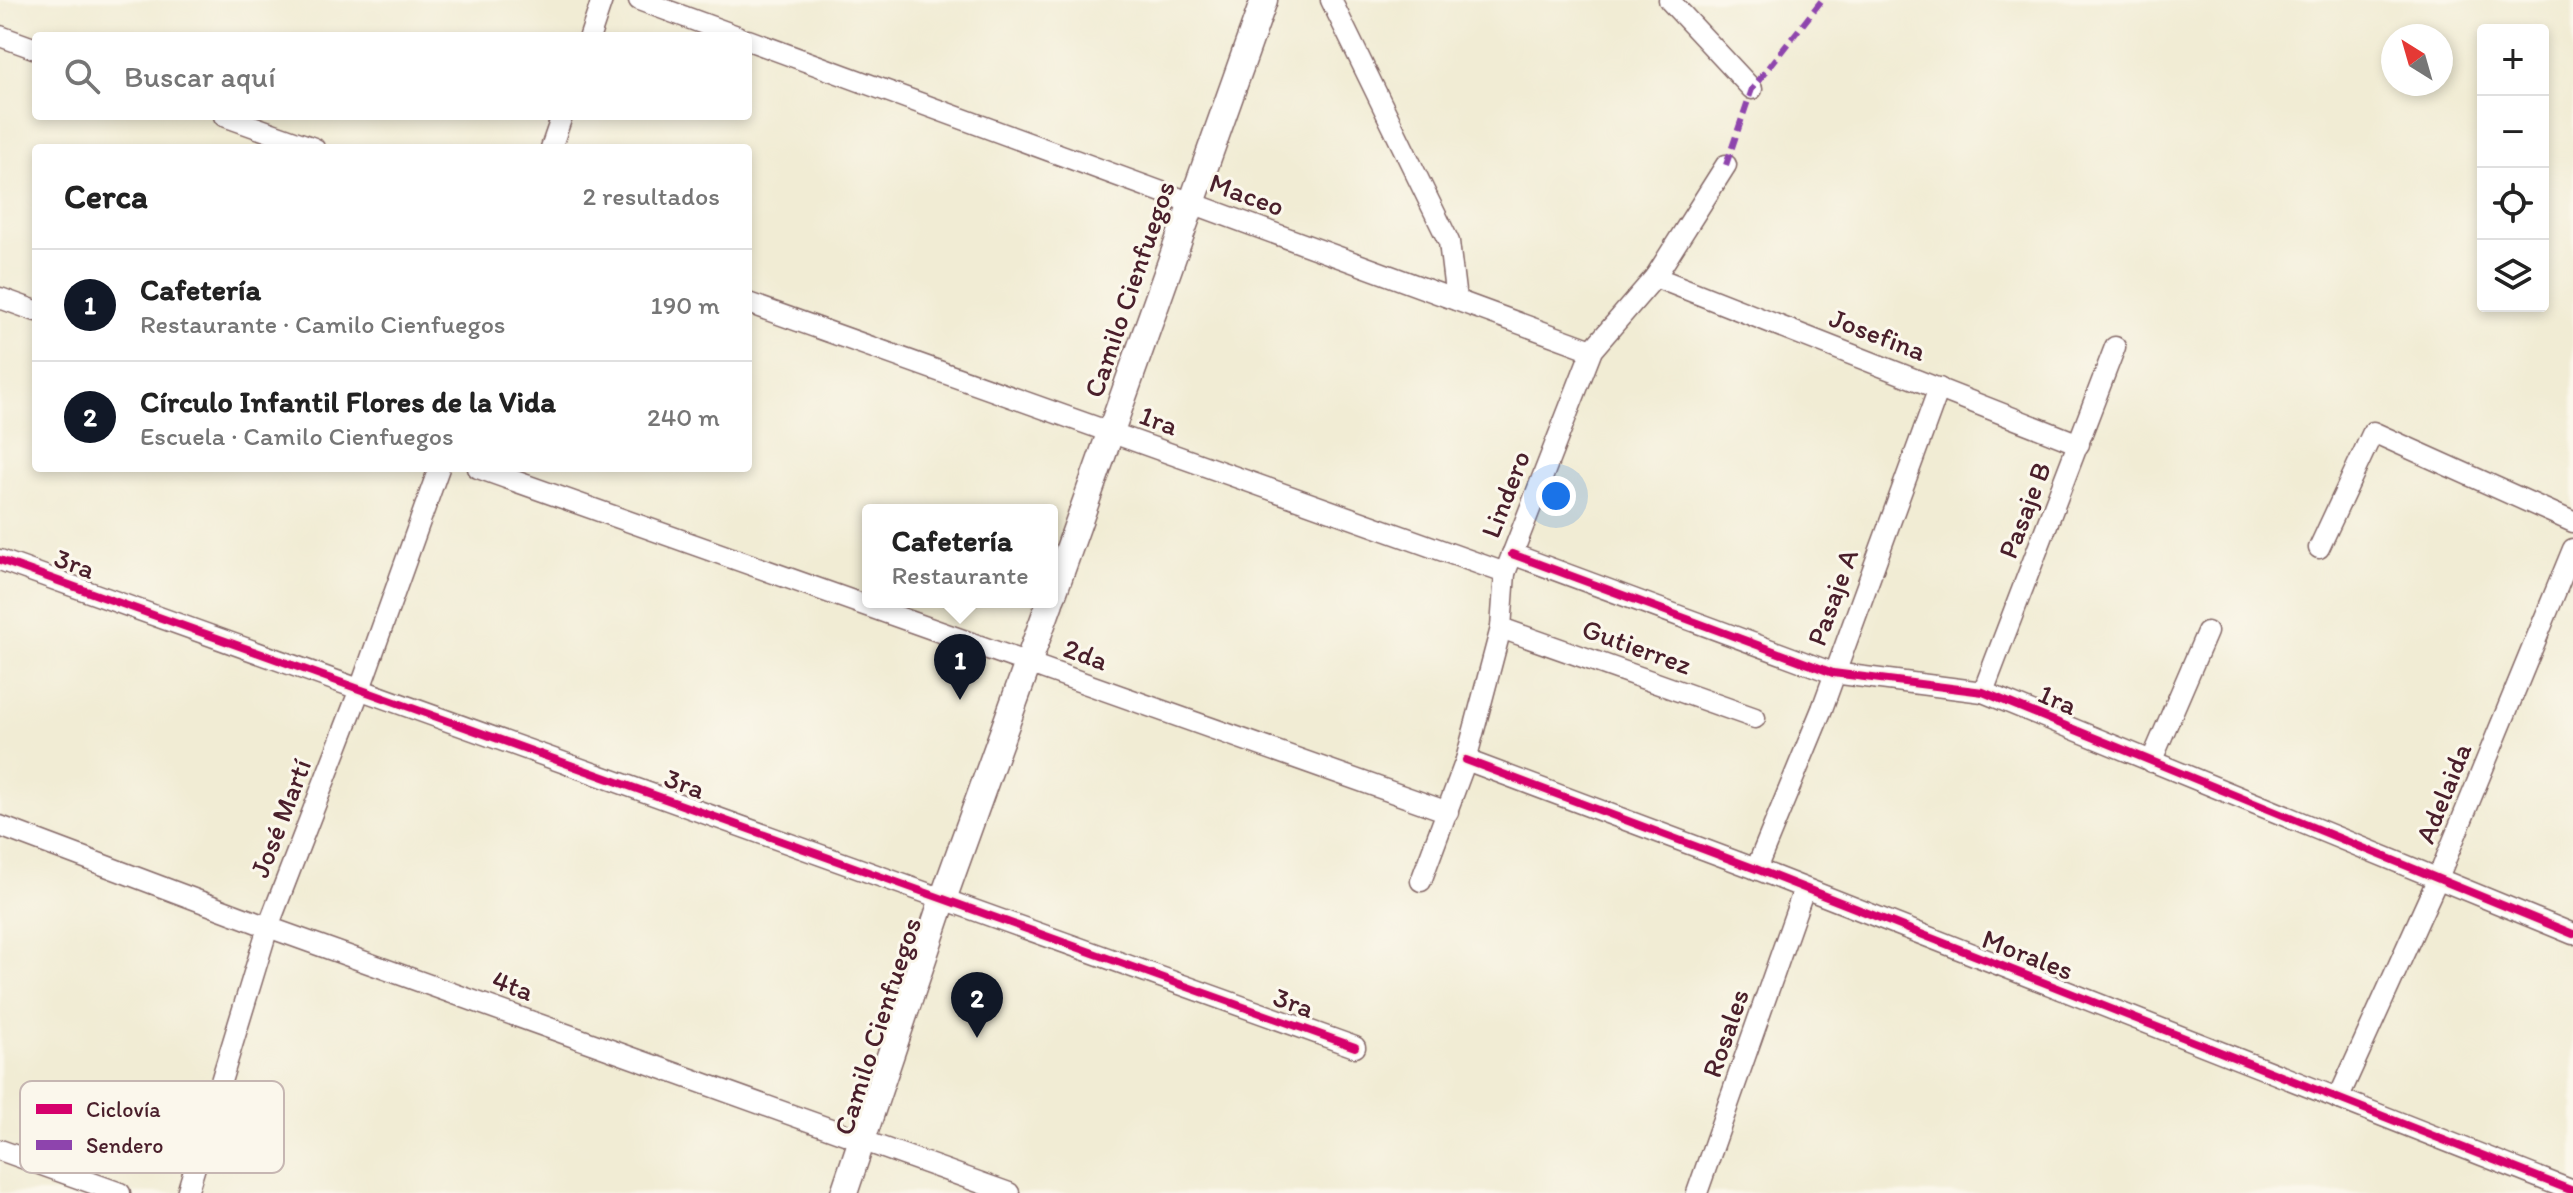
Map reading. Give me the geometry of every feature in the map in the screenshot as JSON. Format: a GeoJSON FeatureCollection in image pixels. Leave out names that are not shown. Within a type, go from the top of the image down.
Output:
{"type":"FeatureCollection","features":[{"type":"Feature","properties":{"kind":"street"},"geometry":{"type":"LineString","coordinates":[[591,32],[602,0]]}},
{"type":"Feature","properties":{"kind":"street"},"geometry":{"type":"LineString","coordinates":[[639,0],[726,32]]}},
{"type":"Feature","properties":{"kind":"street","name":"Camilo Cienfuegos"},"geometry":{"type":"LineString","coordinates":[[1058,581],[1264,0]]}},
{"type":"Feature","properties":{"kind":"street"},"geometry":{"type":"LineString","coordinates":[[1331,0],[1449,242],[1456,300]]}},
{"type":"Feature","properties":{"kind":"street"},"geometry":{"type":"LineString","coordinates":[[1669,0],[1752,89]]}},
{"type":"Feature","properties":{"kind":"street"},"geometry":{"type":"LineString","coordinates":[[0,36],[32,48]]}},
{"type":"Feature","properties":{"kind":"street","name":"Maceo"},"geometry":{"type":"LineString","coordinates":[[752,41],[1592,350]]}},
{"type":"Feature","properties":{"kind":"street"},"geometry":{"type":"LineString","coordinates":[[235,120],[303,144]]}},
{"type":"Feature","properties":{"kind":"street"},"geometry":{"type":"LineString","coordinates":[[552,144],[561,120]]}},
{"type":"Feature","properties":{"kind":"street","name":"Lindero"},"geometry":{"type":"LineString","coordinates":[[1421,881],[1466,760],[1501,628],[1508,564],[1592,350],[1655,277],[1726,165]]}},
{"type":"Feature","properties":{"kind":"street","name":"Josefina"},"geometry":{"type":"LineString","coordinates":[[1655,277],[2079,444]]}},
{"type":"Feature","properties":{"kind":"street"},"geometry":{"type":"LineString","coordinates":[[0,298],[32,310]]}},
{"type":"Feature","properties":{"kind":"street","name":"1ra"},"geometry":{"type":"LineString","coordinates":[[752,304],[1112,433],[1833,673],[1983,692],[2573,934]]}},
{"type":"Feature","properties":{"kind":"street","name":"Pasaje B"},"geometry":{"type":"LineString","coordinates":[[1983,692],[2115,347]]}},
{"type":"Feature","properties":{"kind":"street","name":"Pasaje A"},"geometry":{"type":"LineString","coordinates":[[1756,869],[1822,709],[1939,388]]}},
{"type":"Feature","properties":{"kind":"street"},"geometry":{"type":"LineString","coordinates":[[2319,548],[2373,432],[2573,522]]}},
{"type":"Feature","properties":{"kind":"street","name":"José Martí"},"geometry":{"type":"LineString","coordinates":[[221,1081],[268,927],[360,689],[438,472]]}},
{"type":"Feature","properties":{"kind":"street","name":"2da"},"geometry":{"type":"LineString","coordinates":[[489,472],[862,604]]}},
{"type":"Feature","properties":{"kind":"street","name":"Adelaida"},"geometry":{"type":"LineString","coordinates":[[2338,1099],[2438,878],[2573,549]]}},
{"type":"Feature","properties":{"kind":"street","name":"3ra"},"geometry":{"type":"LineString","coordinates":[[0,560],[1355,1047]]}},
{"type":"Feature","properties":{"kind":"street","name":"2da"},"geometry":{"type":"LineString","coordinates":[[873,608],[1448,812]]}},
{"type":"Feature","properties":{"kind":"street","name":"Camilo Cienfuegos"},"geometry":{"type":"LineString","coordinates":[[844,1193],[943,899],[1048,608]]}},
{"type":"Feature","properties":{"kind":"street","name":"Gutierrez"},"geometry":{"type":"LineString","coordinates":[[1501,628],[1755,718]]}},
{"type":"Feature","properties":{"kind":"street"},"geometry":{"type":"LineString","coordinates":[[2151,762],[2207,632]]}},
{"type":"Feature","properties":{"kind":"street","name":"Morales"},"geometry":{"type":"LineString","coordinates":[[1466,760],[1756,869],[2573,1191]]}},
{"type":"Feature","properties":{"kind":"street","name":"4ta"},"geometry":{"type":"LineString","coordinates":[[0,826],[268,927],[1009,1193]]}},
{"type":"Feature","properties":{"kind":"street","name":"Rosales"},"geometry":{"type":"LineString","coordinates":[[1697,1193],[1804,889]]}},
{"type":"Feature","properties":{"kind":"street"},"geometry":{"type":"LineString","coordinates":[[0,1150],[20,1157]]}},
{"type":"Feature","properties":{"kind":"street"},"geometry":{"type":"LineString","coordinates":[[64,1173],[120,1193]]}},
{"type":"Feature","properties":{"kind":"street","name":"José Martí"},"geometry":{"type":"LineString","coordinates":[[187,1193],[193,1173]]}},
{"type":"Feature","properties":{"kind":"marked path"},"geometry":{"type":"LineString","coordinates":[[1726,165],[1752,89],[1822,0]]}},
{"type":"Feature","properties":{"kind":"cycle path"},"geometry":{"type":"LineString","coordinates":[[1512,554],[1833,673],[1983,692],[2573,934]]}},
{"type":"Feature","properties":{"kind":"cycle path"},"geometry":{"type":"LineString","coordinates":[[0,560],[1355,1047]]}},
{"type":"Feature","properties":{"kind":"cycle path"},"geometry":{"type":"LineString","coordinates":[[1466,760],[1756,869],[2573,1191]]}},
{"type":"Feature","properties":{"kind":"place","name":"Cafetería"},"geometry":{"type":"Point","coordinates":[960,700]}},
{"type":"Feature","properties":{"kind":"place","name":"Círculo Infantil Flores de la Vida"},"geometry":{"type":"Point","coordinates":[977,1038]}}]}
